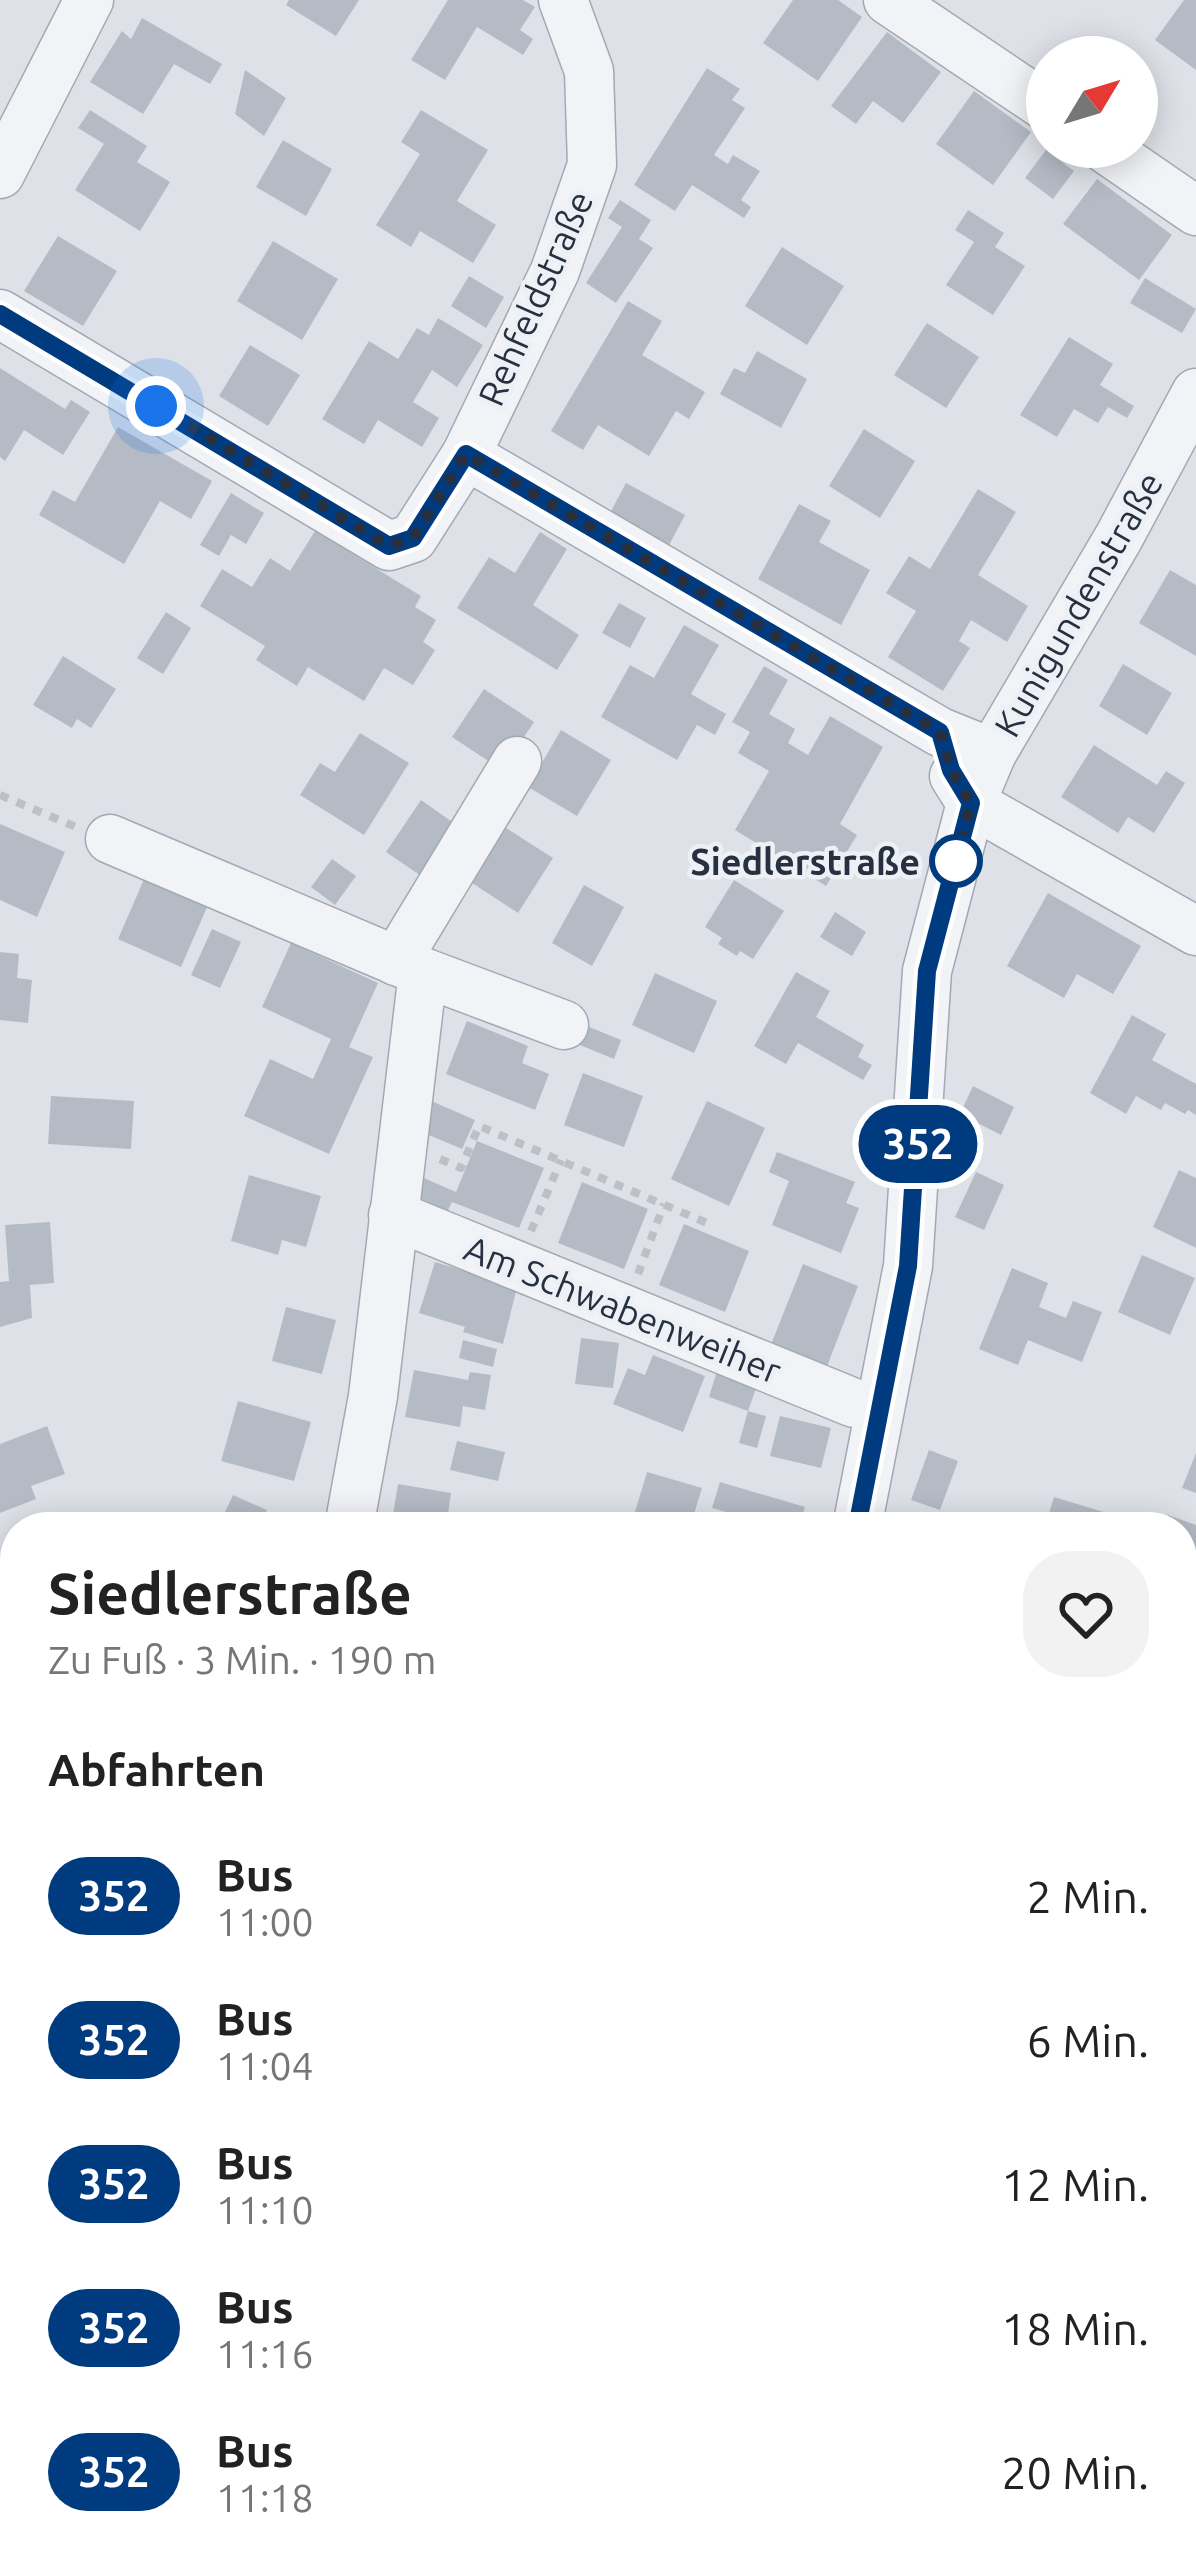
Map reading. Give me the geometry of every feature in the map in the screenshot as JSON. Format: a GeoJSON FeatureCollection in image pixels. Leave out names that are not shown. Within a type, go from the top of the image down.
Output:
{"type":"FeatureCollection","features":[{"type":"Feature","properties":{"kind":"street"},"geometry":{"type":"LineString","coordinates":[[0,174],[89,0]]}},
{"type":"Feature","properties":{"kind":"street","name":"Rehfeldstraße"},"geometry":{"type":"LineString","coordinates":[[0,314],[389,546],[413,538],[466,454],[555,272],[592,165],[590,71],[562,0]]}},
{"type":"Feature","properties":{"kind":"street"},"geometry":{"type":"LineString","coordinates":[[888,0],[1026,93]]}},
{"type":"Feature","properties":{"kind":"street"},"geometry":{"type":"LineString","coordinates":[[1133,168],[1196,211]]}},
{"type":"Feature","properties":{"kind":"street","name":"Kunigundenstraße"},"geometry":{"type":"LineString","coordinates":[[860,1512],[908,1266],[927,971],[971,803],[992,753],[1119,537],[1196,393]]}},
{"type":"Feature","properties":{"kind":"street"},"geometry":{"type":"LineString","coordinates":[[466,454],[940,732],[992,753]]}},
{"type":"Feature","properties":{"kind":"street"},"geometry":{"type":"LineString","coordinates":[[940,732],[951,770],[971,803],[1196,931]]}},
{"type":"Feature","properties":{"kind":"street"},"geometry":{"type":"LineString","coordinates":[[352,1512],[373,1396],[402,1143],[409,966],[517,761]]}},
{"type":"Feature","properties":{"kind":"street"},"geometry":{"type":"LineString","coordinates":[[110,839],[409,966],[564,1024]]}},
{"type":"Feature","properties":{"kind":"street","name":"Am Schwabenweiher"},"geometry":{"type":"LineString","coordinates":[[393,1215],[854,1403]]}},
{"type":"Feature","properties":{"kind":"path"},"geometry":{"type":"LineString","coordinates":[[0,795],[110,839]]}},
{"type":"Feature","properties":{"kind":"path"},"geometry":{"type":"LineString","coordinates":[[402,1143],[461,1168],[479,1126],[707,1223]]}},
{"type":"Feature","properties":{"kind":"path"},"geometry":{"type":"LineString","coordinates":[[516,1265],[561,1160]]}},
{"type":"Feature","properties":{"kind":"path"},"geometry":{"type":"LineString","coordinates":[[624,1309],[664,1204]]}},
{"type":"Feature","properties":{"kind":"building"},"geometry":{"type":"Polygon","coordinates":[[[289,0],[359,0],[336,36],[286,5],[289,0]]]}},
{"type":"Feature","properties":{"kind":"building"},"geometry":{"type":"Polygon","coordinates":[[[448,0],[523,0],[535,7],[520,30],[533,39],[523,55],[477,27],[445,80],[411,60],[448,0]]]}},
{"type":"Feature","properties":{"kind":"building"},"geometry":{"type":"Polygon","coordinates":[[[793,0],[838,0],[862,17],[818,81],[763,43],[793,0]]]}},
{"type":"Feature","properties":{"kind":"building"},"geometry":{"type":"Polygon","coordinates":[[[1184,0],[1196,0],[1196,70],[1158,42],[1184,0]]]}},
{"type":"Feature","properties":{"kind":"building"},"geometry":{"type":"Polygon","coordinates":[[[142,18],[222,64],[210,84],[174,64],[143,114],[90,82],[122,31],[131,39],[142,18]]]}},
{"type":"Feature","properties":{"kind":"building"},"geometry":{"type":"Polygon","coordinates":[[[887,32],[941,72],[903,123],[873,101],[856,124],[831,106],[887,32]]]}},
{"type":"Feature","properties":{"kind":"building"},"geometry":{"type":"Polygon","coordinates":[[[707,68],[740,89],[732,100],[745,108],[714,155],[728,164],[733,155],[760,171],[741,200],[751,207],[744,218],[692,185],[675,211],[634,185],[707,68]]]}},
{"type":"Feature","properties":{"kind":"building"},"geometry":{"type":"Polygon","coordinates":[[[245,70],[286,98],[264,136],[235,114],[245,70]]]}},
{"type":"Feature","properties":{"kind":"building"},"geometry":{"type":"Polygon","coordinates":[[[974,91],[1026,128],[1026,139],[993,185],[936,144],[974,91]]]}},
{"type":"Feature","properties":{"kind":"building"},"geometry":{"type":"Polygon","coordinates":[[[90,110],[147,146],[137,162],[170,182],[140,231],[75,190],[104,144],[78,128],[90,110]]]}},
{"type":"Feature","properties":{"kind":"building"},"geometry":{"type":"Polygon","coordinates":[[[421,110],[488,150],[457,201],[496,225],[473,263],[420,231],[411,247],[376,225],[420,154],[401,142],[421,110]]]}},
{"type":"Feature","properties":{"kind":"building"},"geometry":{"type":"Polygon","coordinates":[[[283,140],[332,169],[306,216],[256,187],[283,140]]]}},
{"type":"Feature","properties":{"kind":"building"},"geometry":{"type":"Polygon","coordinates":[[[1032,168],[1074,171],[1053,199],[1025,178],[1032,168]]]}},
{"type":"Feature","properties":{"kind":"building"},"geometry":{"type":"Polygon","coordinates":[[[1097,179],[1172,235],[1139,280],[1063,224],[1097,179]]]}},
{"type":"Feature","properties":{"kind":"building"},"geometry":{"type":"Polygon","coordinates":[[[620,200],[651,220],[639,239],[653,248],[616,303],[586,283],[622,227],[608,218],[620,200]]]}},
{"type":"Feature","properties":{"kind":"building"},"geometry":{"type":"Polygon","coordinates":[[[968,210],[1004,233],[995,247],[1025,266],[993,315],[946,285],[974,242],[955,230],[968,210]]]}},
{"type":"Feature","properties":{"kind":"building"},"geometry":{"type":"Polygon","coordinates":[[[58,236],[117,271],[83,326],[24,291],[58,236]]]}},
{"type":"Feature","properties":{"kind":"building"},"geometry":{"type":"Polygon","coordinates":[[[273,241],[338,279],[302,340],[237,301],[273,241]]]}},
{"type":"Feature","properties":{"kind":"building"},"geometry":{"type":"Polygon","coordinates":[[[782,247],[844,286],[807,345],[745,306],[782,247]]]}},
{"type":"Feature","properties":{"kind":"building"},"geometry":{"type":"Polygon","coordinates":[[[469,276],[504,297],[486,328],[451,306],[469,276]]]}},
{"type":"Feature","properties":{"kind":"building"},"geometry":{"type":"Polygon","coordinates":[[[1145,278],[1196,309],[1182,333],[1130,303],[1145,278]]]}},
{"type":"Feature","properties":{"kind":"building"},"geometry":{"type":"Polygon","coordinates":[[[628,301],[662,321],[642,355],[705,392],[689,419],[676,411],[649,456],[598,425],[583,450],[551,431],[628,301]]]}},
{"type":"Feature","properties":{"kind":"building"},"geometry":{"type":"Polygon","coordinates":[[[438,318],[483,345],[457,387],[432,370],[413,402],[439,418],[422,447],[378,420],[364,444],[322,419],[369,341],[398,359],[417,328],[429,335],[438,318]]]}},
{"type":"Feature","properties":{"kind":"building"},"geometry":{"type":"Polygon","coordinates":[[[927,323],[979,357],[946,408],[894,375],[927,323]]]}},
{"type":"Feature","properties":{"kind":"building"},"geometry":{"type":"Polygon","coordinates":[[[1069,337],[1113,364],[1100,385],[1134,406],[1127,418],[1108,407],[1098,423],[1074,409],[1057,437],[1020,415],[1069,337]]]}},
{"type":"Feature","properties":{"kind":"building"},"geometry":{"type":"Polygon","coordinates":[[[250,345],[300,375],[268,426],[219,396],[250,345]]]}},
{"type":"Feature","properties":{"kind":"building"},"geometry":{"type":"Polygon","coordinates":[[[757,351],[807,379],[781,428],[720,394],[734,368],[745,373],[757,351]]]}},
{"type":"Feature","properties":{"kind":"building"},"geometry":{"type":"Polygon","coordinates":[[[0,368],[65,409],[71,400],[90,412],[63,455],[24,430],[5,461],[0,457],[0,368]]]}},
{"type":"Feature","properties":{"kind":"building"},"geometry":{"type":"Polygon","coordinates":[[[118,427],[212,481],[191,519],[160,501],[124,564],[39,515],[53,490],[75,502],[118,427]]]}},
{"type":"Feature","properties":{"kind":"building"},"geometry":{"type":"Polygon","coordinates":[[[864,429],[915,461],[880,518],[829,486],[864,429]]]}},
{"type":"Feature","properties":{"kind":"building"},"geometry":{"type":"Polygon","coordinates":[[[626,483],[685,515],[669,545],[610,513],[626,483]]]}},
{"type":"Feature","properties":{"kind":"building"},"geometry":{"type":"Polygon","coordinates":[[[978,489],[1016,512],[978,575],[1028,606],[1007,642],[971,620],[959,641],[970,648],[943,691],[888,657],[916,611],[886,593],[909,556],[930,569],[978,489]]]}},
{"type":"Feature","properties":{"kind":"building"},"geometry":{"type":"Polygon","coordinates":[[[231,493],[264,513],[246,544],[231,535],[219,556],[200,545],[231,493]]]}},
{"type":"Feature","properties":{"kind":"building"},"geometry":{"type":"Polygon","coordinates":[[[799,504],[831,521],[819,542],[870,570],[841,625],[758,579],[799,504]]]}},
{"type":"Feature","properties":{"kind":"building"},"geometry":{"type":"Polygon","coordinates":[[[315,531],[421,596],[415,607],[436,620],[423,642],[435,650],[413,685],[384,668],[364,701],[308,667],[297,686],[256,660],[265,646],[200,606],[222,569],[252,587],[270,558],[290,571],[315,531]]]}},
{"type":"Feature","properties":{"kind":"building"},"geometry":{"type":"Polygon","coordinates":[[[540,532],[567,549],[533,605],[579,635],[557,670],[457,608],[489,557],[515,573],[540,532]]]}},
{"type":"Feature","properties":{"kind":"building"},"geometry":{"type":"Polygon","coordinates":[[[1170,570],[1196,585],[1196,656],[1139,623],[1170,570]]]}},
{"type":"Feature","properties":{"kind":"building"},"geometry":{"type":"Polygon","coordinates":[[[619,603],[646,618],[630,648],[602,633],[619,603]]]}},
{"type":"Feature","properties":{"kind":"building"},"geometry":{"type":"Polygon","coordinates":[[[166,612],[191,628],[163,674],[137,658],[166,612]]]}},
{"type":"Feature","properties":{"kind":"building"},"geometry":{"type":"Polygon","coordinates":[[[684,625],[719,645],[691,694],[726,714],[715,735],[697,725],[677,760],[601,717],[630,665],[654,678],[684,625]]]}},
{"type":"Feature","properties":{"kind":"building"},"geometry":{"type":"Polygon","coordinates":[[[63,656],[116,689],[91,728],[77,719],[72,728],[33,705],[63,656]]]}},
{"type":"Feature","properties":{"kind":"building"},"geometry":{"type":"Polygon","coordinates":[[[1123,664],[1172,693],[1147,735],[1099,706],[1123,664]]]}},
{"type":"Feature","properties":{"kind":"building"},"geometry":{"type":"Polygon","coordinates":[[[764,666],[788,680],[769,714],[795,729],[788,743],[808,755],[830,716],[883,747],[840,824],[857,835],[826,886],[735,830],[769,771],[738,753],[750,732],[732,722],[764,666]]]}},
{"type":"Feature","properties":{"kind":"building"},"geometry":{"type":"Polygon","coordinates":[[[484,689],[534,722],[502,770],[452,737],[484,689]]]}},
{"type":"Feature","properties":{"kind":"building"},"geometry":{"type":"Polygon","coordinates":[[[561,730],[611,760],[577,816],[528,787],[561,730]]]}},
{"type":"Feature","properties":{"kind":"building"},"geometry":{"type":"Polygon","coordinates":[[[360,733],[409,763],[364,835],[300,795],[320,763],[335,772],[360,733]]]}},
{"type":"Feature","properties":{"kind":"building"},"geometry":{"type":"Polygon","coordinates":[[[1094,745],[1157,785],[1166,771],[1185,783],[1154,833],[1128,817],[1118,833],[1061,797],[1094,745]]]}},
{"type":"Feature","properties":{"kind":"building"},"geometry":{"type":"Polygon","coordinates":[[[421,800],[465,831],[430,882],[386,852],[421,800]]]}},
{"type":"Feature","properties":{"kind":"building"},"geometry":{"type":"Polygon","coordinates":[[[0,824],[65,852],[37,917],[0,900],[0,824]]]}},
{"type":"Feature","properties":{"kind":"building"},"geometry":{"type":"Polygon","coordinates":[[[506,828],[553,858],[518,913],[472,883],[506,828]]]}},
{"type":"Feature","properties":{"kind":"building"},"geometry":{"type":"Polygon","coordinates":[[[332,859],[356,876],[335,905],[311,887],[332,859]]]}},
{"type":"Feature","properties":{"kind":"building"},"geometry":{"type":"Polygon","coordinates":[[[145,877],[208,905],[181,967],[118,939],[145,877]]]}},
{"type":"Feature","properties":{"kind":"building"},"geometry":{"type":"Polygon","coordinates":[[[734,880],[784,911],[753,959],[718,944],[722,938],[705,927],[734,880]]]}},
{"type":"Feature","properties":{"kind":"building"},"geometry":{"type":"Polygon","coordinates":[[[584,885],[624,907],[592,966],[552,943],[584,885]]]}},
{"type":"Feature","properties":{"kind":"building"},"geometry":{"type":"Polygon","coordinates":[[[1048,893],[1141,946],[1113,994],[1077,974],[1064,998],[1007,966],[1048,893]]]}},
{"type":"Feature","properties":{"kind":"building"},"geometry":{"type":"Polygon","coordinates":[[[835,912],[866,932],[852,956],[820,937],[835,912]]]}},
{"type":"Feature","properties":{"kind":"building"},"geometry":{"type":"Polygon","coordinates":[[[212,929],[241,942],[220,988],[191,975],[212,929]]]}},
{"type":"Feature","properties":{"kind":"building"},"geometry":{"type":"Polygon","coordinates":[[[291,943],[378,983],[349,1047],[373,1057],[329,1154],[244,1116],[270,1059],[313,1079],[331,1039],[262,1007],[291,943]]]}},
{"type":"Feature","properties":{"kind":"building"},"geometry":{"type":"Polygon","coordinates":[[[0,952],[19,954],[17,978],[32,980],[28,1023],[0,1020],[0,952]]]}},
{"type":"Feature","properties":{"kind":"building"},"geometry":{"type":"Polygon","coordinates":[[[796,972],[830,991],[816,1017],[864,1045],[858,1057],[872,1065],[863,1080],[798,1043],[786,1064],[754,1046],[796,972]]]}},
{"type":"Feature","properties":{"kind":"building"},"geometry":{"type":"Polygon","coordinates":[[[655,973],[717,1001],[694,1053],[632,1025],[655,973]]]}},
{"type":"Feature","properties":{"kind":"building"},"geometry":{"type":"Polygon","coordinates":[[[1132,1015],[1166,1034],[1152,1060],[1196,1084],[1196,1115],[1165,1103],[1161,1110],[1136,1096],[1126,1114],[1090,1093],[1132,1015]]]}},
{"type":"Feature","properties":{"kind":"building"},"geometry":{"type":"Polygon","coordinates":[[[467,1021],[528,1046],[522,1063],[549,1074],[535,1110],[446,1074],[467,1021]]]}},
{"type":"Feature","properties":{"kind":"building"},"geometry":{"type":"Polygon","coordinates":[[[582,1024],[621,1040],[614,1059],[575,1043],[582,1024]]]}},
{"type":"Feature","properties":{"kind":"building"},"geometry":{"type":"Polygon","coordinates":[[[583,1073],[643,1096],[624,1147],[564,1125],[583,1073]]]}},
{"type":"Feature","properties":{"kind":"building"},"geometry":{"type":"Polygon","coordinates":[[[973,1086],[1014,1107],[1001,1135],[960,1114],[973,1086]]]}},
{"type":"Feature","properties":{"kind":"building"},"geometry":{"type":"Polygon","coordinates":[[[51,1096],[134,1101],[131,1149],[48,1144],[51,1096]]]}},
{"type":"Feature","properties":{"kind":"building"},"geometry":{"type":"Polygon","coordinates":[[[429,1100],[475,1120],[462,1149],[417,1130],[429,1100]]]}},
{"type":"Feature","properties":{"kind":"building"},"geometry":{"type":"Polygon","coordinates":[[[707,1101],[765,1128],[729,1206],[671,1179],[707,1101]]]}},
{"type":"Feature","properties":{"kind":"building"},"geometry":{"type":"Polygon","coordinates":[[[477,1141],[544,1168],[519,1228],[452,1202],[443,1221],[411,1207],[424,1178],[456,1192],[477,1141]]]}},
{"type":"Feature","properties":{"kind":"building"},"geometry":{"type":"Polygon","coordinates":[[[777,1152],[855,1182],[846,1203],[859,1208],[841,1253],[772,1225],[789,1181],[769,1172],[777,1152]]]}},
{"type":"Feature","properties":{"kind":"building"},"geometry":{"type":"Polygon","coordinates":[[[1179,1170],[1196,1178],[1196,1248],[1153,1227],[1179,1170]]]}},
{"type":"Feature","properties":{"kind":"building"},"geometry":{"type":"Polygon","coordinates":[[[976,1172],[1004,1185],[984,1230],[955,1217],[976,1172]]]}},
{"type":"Feature","properties":{"kind":"building"},"geometry":{"type":"Polygon","coordinates":[[[249,1175],[321,1196],[306,1247],[282,1240],[278,1255],[231,1241],[249,1175]]]}},
{"type":"Feature","properties":{"kind":"building"},"geometry":{"type":"Polygon","coordinates":[[[582,1182],[648,1209],[624,1269],[558,1243],[582,1182]]]}},
{"type":"Feature","properties":{"kind":"building"},"geometry":{"type":"Polygon","coordinates":[[[50,1222],[54,1283],[30,1285],[32,1318],[0,1327],[0,1282],[9,1281],[5,1225],[50,1222]]]}},
{"type":"Feature","properties":{"kind":"building"},"geometry":{"type":"Polygon","coordinates":[[[684,1224],[749,1251],[725,1312],[659,1285],[684,1224]]]}},
{"type":"Feature","properties":{"kind":"building"},"geometry":{"type":"Polygon","coordinates":[[[1142,1255],[1195,1278],[1170,1335],[1118,1312],[1142,1255]]]}},
{"type":"Feature","properties":{"kind":"building"},"geometry":{"type":"Polygon","coordinates":[[[435,1262],[517,1287],[503,1344],[419,1313],[435,1262]]]}},
{"type":"Feature","properties":{"kind":"building"},"geometry":{"type":"Polygon","coordinates":[[[803,1264],[858,1286],[826,1369],[770,1347],[803,1264]]]}},
{"type":"Feature","properties":{"kind":"building"},"geometry":{"type":"Polygon","coordinates":[[[1012,1268],[1048,1283],[1039,1307],[1066,1318],[1073,1301],[1102,1312],[1082,1362],[1028,1340],[1018,1365],[979,1349],[1012,1268]]]}},
{"type":"Feature","properties":{"kind":"building"},"geometry":{"type":"Polygon","coordinates":[[[286,1307],[336,1320],[322,1374],[272,1361],[286,1307]]]}},
{"type":"Feature","properties":{"kind":"building"},"geometry":{"type":"Polygon","coordinates":[[[581,1338],[619,1343],[613,1388],[575,1384],[581,1338]]]}},
{"type":"Feature","properties":{"kind":"building"},"geometry":{"type":"Polygon","coordinates":[[[463,1340],[497,1349],[493,1367],[459,1358],[463,1340]]]}},
{"type":"Feature","properties":{"kind":"building"},"geometry":{"type":"Polygon","coordinates":[[[653,1355],[705,1376],[683,1432],[613,1404],[628,1368],[645,1375],[653,1355]]]}},
{"type":"Feature","properties":{"kind":"building"},"geometry":{"type":"Polygon","coordinates":[[[414,1370],[468,1380],[470,1372],[491,1375],[485,1410],[463,1406],[460,1427],[405,1417],[414,1370]]]}},
{"type":"Feature","properties":{"kind":"building"},"geometry":{"type":"Polygon","coordinates":[[[717,1371],[760,1377],[748,1411],[709,1397],[717,1371]]]}},
{"type":"Feature","properties":{"kind":"building"},"geometry":{"type":"Polygon","coordinates":[[[238,1401],[311,1422],[294,1481],[221,1461],[238,1401]]]}},
{"type":"Feature","properties":{"kind":"building"},"geometry":{"type":"Polygon","coordinates":[[[748,1411],[766,1416],[757,1448],[739,1443],[748,1411]]]}},
{"type":"Feature","properties":{"kind":"building"},"geometry":{"type":"Polygon","coordinates":[[[780,1416],[831,1428],[821,1468],[770,1456],[780,1416]]]}},
{"type":"Feature","properties":{"kind":"building"},"geometry":{"type":"Polygon","coordinates":[[[47,1426],[65,1474],[31,1486],[36,1499],[0,1512],[0,1444],[47,1426]]]}},
{"type":"Feature","properties":{"kind":"building"},"geometry":{"type":"Polygon","coordinates":[[[457,1441],[505,1452],[498,1481],[450,1470],[457,1441]]]}},
{"type":"Feature","properties":{"kind":"building"},"geometry":{"type":"Polygon","coordinates":[[[929,1450],[958,1461],[940,1510],[911,1500],[929,1450]]]}},
{"type":"Feature","properties":{"kind":"building"},"geometry":{"type":"Polygon","coordinates":[[[1196,1453],[1196,1493],[1182,1488],[1196,1453]]]}},
{"type":"Feature","properties":{"kind":"building"},"geometry":{"type":"Polygon","coordinates":[[[647,1472],[702,1488],[695,1512],[635,1512],[647,1472]]]}},
{"type":"Feature","properties":{"kind":"building"},"geometry":{"type":"Polygon","coordinates":[[[720,1482],[805,1507],[804,1512],[712,1508],[720,1482]]]}},
{"type":"Feature","properties":{"kind":"building"},"geometry":{"type":"Polygon","coordinates":[[[398,1484],[451,1493],[448,1512],[393,1512],[398,1484]]]}},
{"type":"Feature","properties":{"kind":"building"},"geometry":{"type":"Polygon","coordinates":[[[233,1495],[267,1510],[266,1512],[225,1512],[233,1495]]]}},
{"type":"Feature","properties":{"kind":"building"},"geometry":{"type":"Polygon","coordinates":[[[1054,1497],[1104,1512],[1050,1512],[1054,1497]]]}},
{"type":"Feature","properties":{"kind":"bus line","name":"352"},"geometry":{"type":"LineString","coordinates":[[0,314],[389,546],[413,538],[466,454],[940,732],[951,770],[971,803],[927,971],[908,1266],[860,1512]]}},
{"type":"Feature","properties":{"kind":"place","name":"Siedlerstraße"},"geometry":{"type":"Point","coordinates":[956,861]}},
{"type":"Feature","properties":{"kind":"route"},"geometry":{"type":"LineString","coordinates":[[156,406],[389,546],[413,538],[466,454],[940,732],[951,770],[971,803],[956,861]]}}]}
